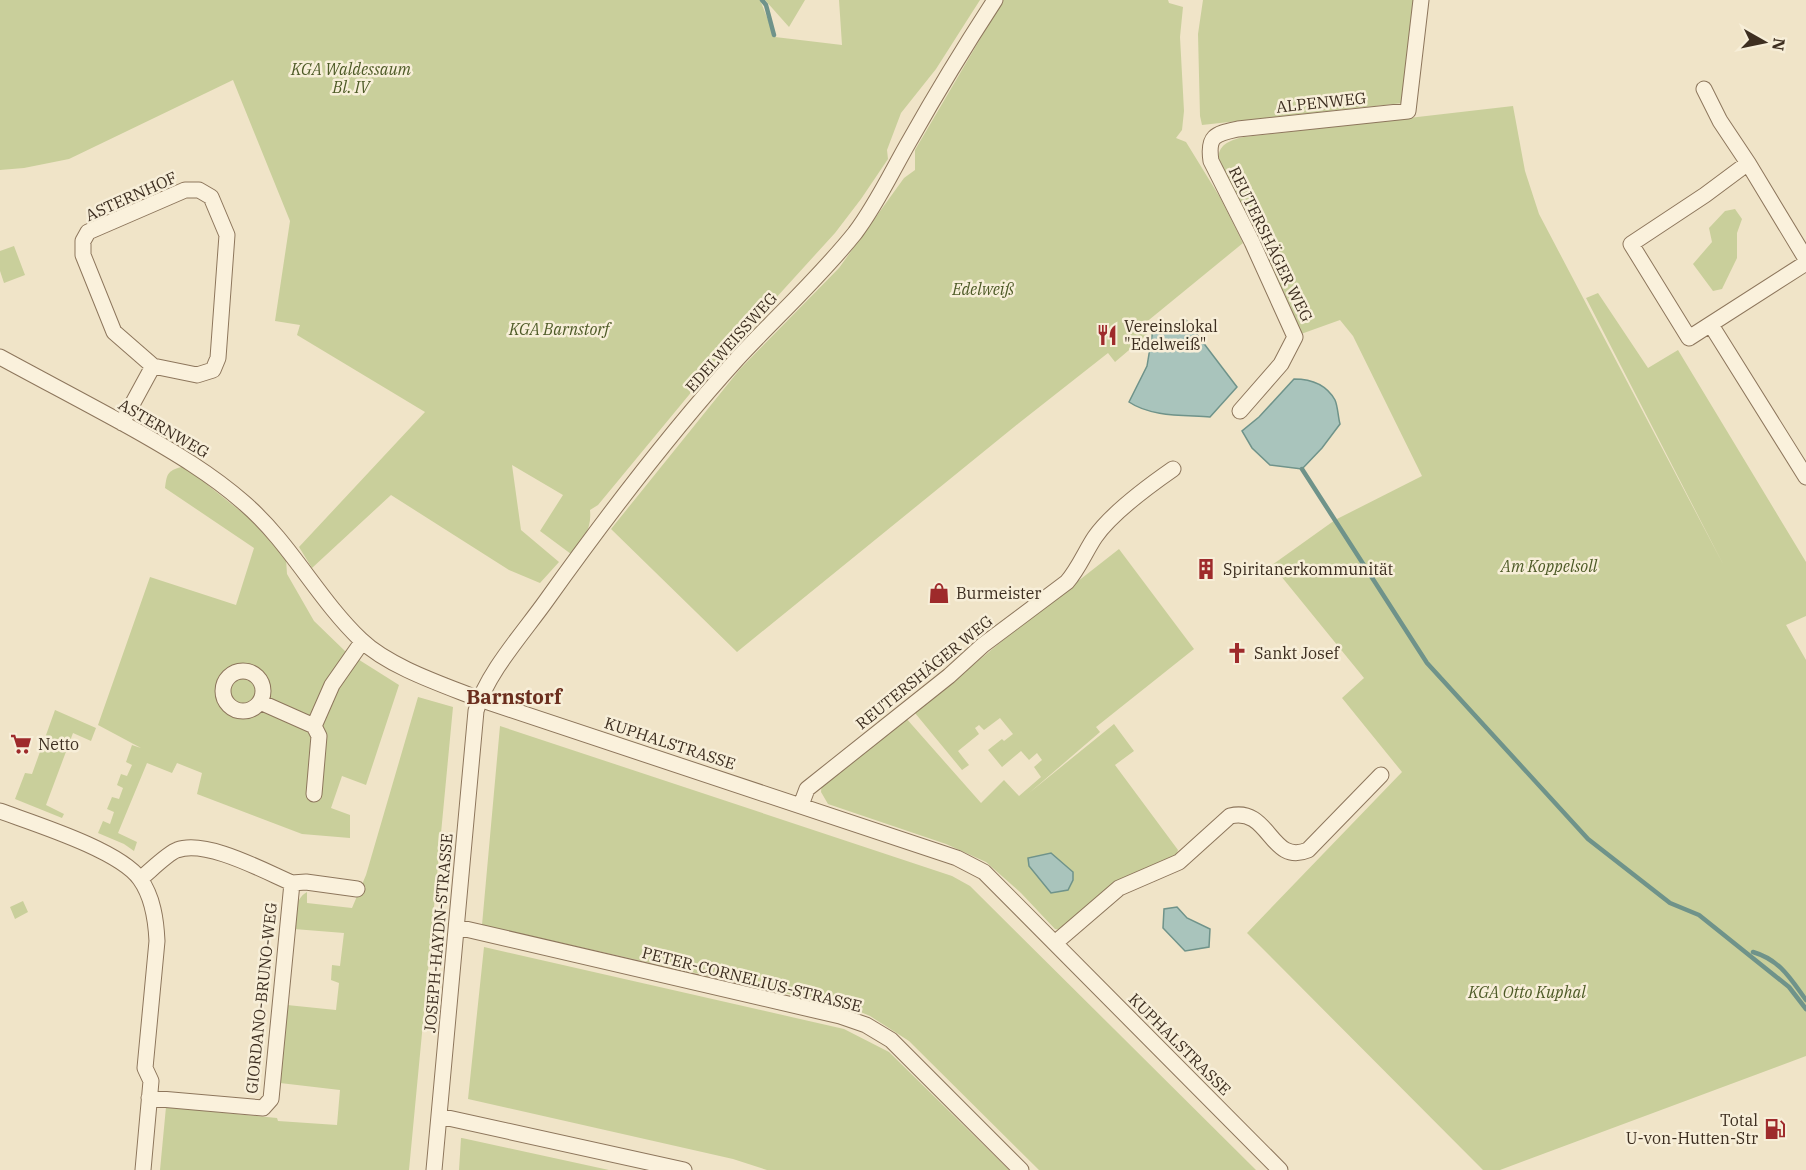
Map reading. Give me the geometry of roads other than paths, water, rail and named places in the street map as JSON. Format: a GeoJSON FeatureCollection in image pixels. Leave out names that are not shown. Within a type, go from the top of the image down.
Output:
{"type":"FeatureCollection","features":[{"type":"Feature","properties":{"kind":"street","name":"EDELWEISSWEG"},"geometry":{"type":"LineString","coordinates":[[479,699],[498,668],[603,522],[737,359],[833,258],[860,226],[948,74],[995,0]]}},
{"type":"Feature","properties":{"kind":"street","name":"ALPENWEG"},"geometry":{"type":"LineString","coordinates":[[1238,129],[1408,111],[1421,0]]}},
{"type":"Feature","properties":{"kind":"street"},"geometry":{"type":"LineString","coordinates":[[1704,89],[1719,121],[1748,163],[1806,261],[1689,338],[1631,244],[1705,195],[1748,163]]}},
{"type":"Feature","properties":{"kind":"street","name":"REUTERSHÄGER WEG"},"geometry":{"type":"LineString","coordinates":[[1238,129],[1218,134],[1212,139],[1209,149],[1211,160],[1252,242],[1295,338],[1281,364],[1240,411]]}},
{"type":"Feature","properties":{"kind":"street","name":"ASTERNHOF"},"geometry":{"type":"LineString","coordinates":[[185,190],[199,190],[211,197],[227,235],[218,358],[213,370],[197,375],[153,366],[114,332],[83,255],[83,241],[88,231],[185,190]]}},
{"type":"Feature","properties":{"kind":"street"},"geometry":{"type":"LineString","coordinates":[[1711,325],[1806,477]]}},
{"type":"Feature","properties":{"kind":"street","name":"ASTERNWEG"},"geometry":{"type":"LineString","coordinates":[[0,357],[122,423],[218,482],[264,521],[292,554]]}},
{"type":"Feature","properties":{"kind":"street"},"geometry":{"type":"LineString","coordinates":[[122,423],[153,366]]}},
{"type":"Feature","properties":{"kind":"street","name":"REUTERSHÄGER WEG"},"geometry":{"type":"LineString","coordinates":[[801,805],[807,789],[949,676],[983,645],[1067,582],[1095,537],[1108,521],[1173,469]]}},
{"type":"Feature","properties":{"kind":"street","name":"KUPHALSTRASSE"},"geometry":{"type":"LineString","coordinates":[[292,554],[332,608],[362,642],[390,660],[439,684],[957,858],[984,872],[1280,1170]]}},
{"type":"Feature","properties":{"kind":"street"},"geometry":{"type":"LineString","coordinates":[[314,726],[332,685],[362,642]]}},
{"type":"Feature","properties":{"kind":"street","name":"JOSEPH-HAYDN-STRASSE"},"geometry":{"type":"LineString","coordinates":[[434,1170],[476,711],[479,699]]}},
{"type":"Feature","properties":{"kind":"street"},"geometry":{"type":"LineString","coordinates":[[260,702],[314,726],[319,736],[314,794]]}},
{"type":"Feature","properties":{"kind":"street"},"geometry":{"type":"LineString","coordinates":[[1055,943],[1119,888],[1179,862],[1230,816],[1248,815],[1260,824],[1276,844],[1284,849],[1301,853],[1308,850],[1381,775]]}},
{"type":"Feature","properties":{"kind":"street"},"geometry":{"type":"LineString","coordinates":[[0,811],[86,844],[122,863],[140,879],[152,904],[156,920],[157,941],[145,1068],[151,1081],[142,1170]]}},
{"type":"Feature","properties":{"kind":"street","name":"GIORDANO-BRUNO-WEG"},"geometry":{"type":"LineString","coordinates":[[140,879],[176,850],[192,848],[208,849],[226,855],[292,883],[306,882],[357,889]]}},
{"type":"Feature","properties":{"kind":"street","name":"GIORDANO-BRUNO-WEG"},"geometry":{"type":"LineString","coordinates":[[149,1098],[263,1108],[271,1099],[292,883]]}},
{"type":"Feature","properties":{"kind":"street","name":"PETER-CORNELIUS-STRASSE"},"geometry":{"type":"LineString","coordinates":[[457,927],[840,1016],[866,1025],[891,1040],[1021,1170]]}},
{"type":"Feature","properties":{"kind":"street"},"geometry":{"type":"LineString","coordinates":[[439,1116],[684,1170]]}},
{"type":"Feature","properties":{"kind":"water"},"geometry":{"type":"Polygon","coordinates":[[[1186,320],[1237,387],[1210,417],[1157,413],[1129,402],[1147,366],[1153,330],[1186,320]]]}},
{"type":"Feature","properties":{"kind":"water"},"geometry":{"type":"Polygon","coordinates":[[[1294,379],[1312,381],[1327,390],[1335,400],[1340,424],[1302,469],[1270,465],[1252,448],[1242,431],[1259,417],[1294,379]]]}},
{"type":"Feature","properties":{"kind":"water"},"geometry":{"type":"Polygon","coordinates":[[[1051,853],[1073,872],[1073,880],[1068,890],[1051,893],[1029,866],[1028,858],[1051,853]]]}},
{"type":"Feature","properties":{"kind":"water"},"geometry":{"type":"Polygon","coordinates":[[[1177,907],[1187,918],[1210,929],[1209,947],[1185,951],[1163,928],[1164,909],[1177,907]]]}},
{"type":"Feature","properties":{"kind":"waterway"},"geometry":{"type":"LineString","coordinates":[[762,0],[766,5],[774,35]]}},
{"type":"Feature","properties":{"kind":"waterway"},"geometry":{"type":"LineString","coordinates":[[1302,469],[1427,663],[1588,839],[1670,903],[1699,915],[1789,987],[1806,1009]]}},
{"type":"Feature","properties":{"kind":"waterway"},"geometry":{"type":"LineString","coordinates":[[1753,952],[1777,965],[1806,1000]]}},
{"type":"Feature","properties":{"kind":"place","name":"Vereinslokal \"Edelweiß\""},"geometry":{"type":"Point","coordinates":[1107,335]}},
{"type":"Feature","properties":{"kind":"place","name":"Spiritanerkommunität"},"geometry":{"type":"Point","coordinates":[1206,569]}},
{"type":"Feature","properties":{"kind":"place","name":"Burmeister"},"geometry":{"type":"Point","coordinates":[939,593]}},
{"type":"Feature","properties":{"kind":"place","name":"Sankt Josef"},"geometry":{"type":"Point","coordinates":[1237,653]}},
{"type":"Feature","properties":{"kind":"place","name":"Netto"},"geometry":{"type":"Point","coordinates":[21,744]}},
{"type":"Feature","properties":{"kind":"place","name":"Total U-von-Hutten-Str"},"geometry":{"type":"Point","coordinates":[1775,1129]}},
{"type":"Feature","properties":{"kind":"district","name":"Barnstorf"},"geometry":{"type":"Point","coordinates":[514,696]}},
{"type":"Feature","properties":{"kind":"park label","name":"KGA Waldessaum Bl. IV"},"geometry":{"type":"Point","coordinates":[351,78]}},
{"type":"Feature","properties":{"kind":"park label","name":"Edelweiß"},"geometry":{"type":"Point","coordinates":[983,289]}},
{"type":"Feature","properties":{"kind":"park label","name":"KGA Barnstorf"},"geometry":{"type":"Point","coordinates":[559,329]}},
{"type":"Feature","properties":{"kind":"park label","name":"Am Koppelsoll"},"geometry":{"type":"Point","coordinates":[1549,566]}},
{"type":"Feature","properties":{"kind":"park label","name":"KGA Otto Kuphal"},"geometry":{"type":"Point","coordinates":[1527,992]}}]}
